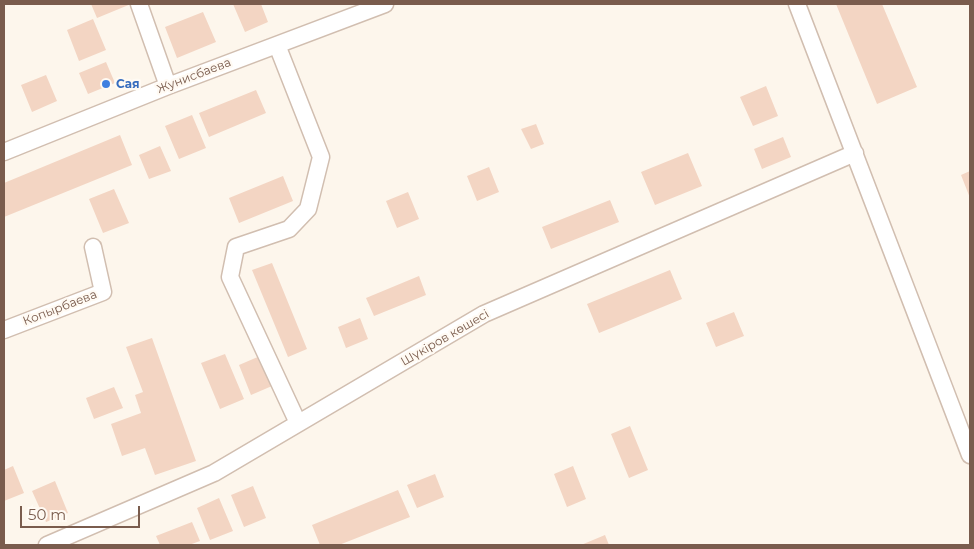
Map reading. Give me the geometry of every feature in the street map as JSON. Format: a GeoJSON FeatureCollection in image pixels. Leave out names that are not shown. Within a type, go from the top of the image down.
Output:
{"type":"FeatureCollection","features":[{"type":"Feature","properties":{"kind":"street"},"geometry":{"type":"LineString","coordinates":[[139,4],[168,86]]}},
{"type":"Feature","properties":{"kind":"street","name":"Жунисбаева"},"geometry":{"type":"LineString","coordinates":[[4,152],[168,86],[385,4]]}},
{"type":"Feature","properties":{"kind":"street"},"geometry":{"type":"LineString","coordinates":[[797,4],[970,454]]}},
{"type":"Feature","properties":{"kind":"street"},"geometry":{"type":"LineString","coordinates":[[277,44],[321,157],[308,209],[289,229],[236,247],[230,277],[298,423]]}},
{"type":"Feature","properties":{"kind":"street","name":"Шүкіров көшесі"},"geometry":{"type":"LineString","coordinates":[[55,544],[214,473],[484,314],[855,153]]}},
{"type":"Feature","properties":{"kind":"street","name":"Копырбаева"},"geometry":{"type":"LineString","coordinates":[[4,330],[102,292],[93,247]]}},
{"type":"Feature","properties":{"kind":"building"},"geometry":{"type":"Polygon","coordinates":[[[91,4],[131,4],[97,18],[91,4]]]}},
{"type":"Feature","properties":{"kind":"building"},"geometry":{"type":"Polygon","coordinates":[[[233,4],[261,4],[268,22],[245,32],[233,4]]]}},
{"type":"Feature","properties":{"kind":"building"},"geometry":{"type":"Polygon","coordinates":[[[836,4],[882,4],[917,87],[877,104],[836,4]]]}},
{"type":"Feature","properties":{"kind":"building"},"geometry":{"type":"Polygon","coordinates":[[[203,12],[216,42],[177,58],[165,27],[203,12]]]}},
{"type":"Feature","properties":{"kind":"building"},"geometry":{"type":"Polygon","coordinates":[[[93,19],[106,50],[79,61],[67,30],[93,19]]]}},
{"type":"Feature","properties":{"kind":"building"},"geometry":{"type":"Polygon","coordinates":[[[106,62],[115,83],[88,94],[79,73],[106,62]]]}},
{"type":"Feature","properties":{"kind":"building"},"geometry":{"type":"Polygon","coordinates":[[[46,75],[57,101],[32,112],[21,85],[46,75]]]}},
{"type":"Feature","properties":{"kind":"building"},"geometry":{"type":"Polygon","coordinates":[[[766,86],[778,116],[753,126],[740,97],[766,86]]]}},
{"type":"Feature","properties":{"kind":"building"},"geometry":{"type":"Polygon","coordinates":[[[256,90],[266,113],[209,137],[199,113],[256,90]]]}},
{"type":"Feature","properties":{"kind":"building"},"geometry":{"type":"Polygon","coordinates":[[[192,115],[206,148],[179,159],[165,126],[192,115]]]}},
{"type":"Feature","properties":{"kind":"building"},"geometry":{"type":"Polygon","coordinates":[[[536,124],[544,144],[531,149],[521,129],[536,124]]]}},
{"type":"Feature","properties":{"kind":"building"},"geometry":{"type":"Polygon","coordinates":[[[120,135],[132,165],[4,217],[4,183],[120,135]]]}},
{"type":"Feature","properties":{"kind":"building"},"geometry":{"type":"Polygon","coordinates":[[[783,137],[791,157],[762,169],[754,149],[783,137]]]}},
{"type":"Feature","properties":{"kind":"building"},"geometry":{"type":"Polygon","coordinates":[[[160,146],[171,171],[149,179],[139,155],[160,146]]]}},
{"type":"Feature","properties":{"kind":"building"},"geometry":{"type":"Polygon","coordinates":[[[688,153],[702,186],[655,205],[641,172],[688,153]]]}},
{"type":"Feature","properties":{"kind":"building"},"geometry":{"type":"Polygon","coordinates":[[[489,167],[499,192],[477,201],[467,176],[489,167]]]}},
{"type":"Feature","properties":{"kind":"building"},"geometry":{"type":"Polygon","coordinates":[[[970,171],[970,198],[961,175],[970,171]]]}},
{"type":"Feature","properties":{"kind":"building"},"geometry":{"type":"Polygon","coordinates":[[[283,176],[293,201],[239,223],[229,198],[283,176]]]}},
{"type":"Feature","properties":{"kind":"building"},"geometry":{"type":"Polygon","coordinates":[[[114,189],[129,223],[103,233],[89,199],[114,189]]]}},
{"type":"Feature","properties":{"kind":"building"},"geometry":{"type":"Polygon","coordinates":[[[408,192],[419,219],[397,228],[386,201],[408,192]]]}},
{"type":"Feature","properties":{"kind":"building"},"geometry":{"type":"Polygon","coordinates":[[[610,200],[619,222],[551,249],[542,227],[610,200]]]}},
{"type":"Feature","properties":{"kind":"building"},"geometry":{"type":"Polygon","coordinates":[[[272,263],[307,349],[288,357],[252,270],[272,263]]]}},
{"type":"Feature","properties":{"kind":"building"},"geometry":{"type":"Polygon","coordinates":[[[670,270],[682,299],[599,333],[587,304],[670,270]]]}},
{"type":"Feature","properties":{"kind":"building"},"geometry":{"type":"Polygon","coordinates":[[[419,276],[426,295],[374,316],[366,298],[419,276]]]}},
{"type":"Feature","properties":{"kind":"building"},"geometry":{"type":"Polygon","coordinates":[[[734,312],[744,336],[716,347],[706,323],[734,312]]]}},
{"type":"Feature","properties":{"kind":"building"},"geometry":{"type":"Polygon","coordinates":[[[360,318],[368,339],[346,348],[338,327],[360,318]]]}},
{"type":"Feature","properties":{"kind":"building"},"geometry":{"type":"Polygon","coordinates":[[[152,338],[196,461],[155,475],[145,448],[122,456],[111,424],[141,413],[135,395],[143,392],[126,347],[152,338]]]}},
{"type":"Feature","properties":{"kind":"building"},"geometry":{"type":"Polygon","coordinates":[[[225,354],[244,399],[220,409],[201,363],[225,354]]]}},
{"type":"Feature","properties":{"kind":"building"},"geometry":{"type":"Polygon","coordinates":[[[260,356],[272,386],[251,395],[239,365],[260,356]]]}},
{"type":"Feature","properties":{"kind":"building"},"geometry":{"type":"Polygon","coordinates":[[[114,387],[123,408],[94,419],[86,398],[114,387]]]}},
{"type":"Feature","properties":{"kind":"building"},"geometry":{"type":"Polygon","coordinates":[[[630,426],[648,470],[629,478],[611,434],[630,426]]]}},
{"type":"Feature","properties":{"kind":"building"},"geometry":{"type":"Polygon","coordinates":[[[13,466],[24,493],[4,501],[4,470],[13,466]]]}},
{"type":"Feature","properties":{"kind":"building"},"geometry":{"type":"Polygon","coordinates":[[[573,466],[586,499],[567,507],[554,474],[573,466]]]}},
{"type":"Feature","properties":{"kind":"building"},"geometry":{"type":"Polygon","coordinates":[[[435,474],[444,497],[417,508],[407,485],[435,474]]]}},
{"type":"Feature","properties":{"kind":"building"},"geometry":{"type":"Polygon","coordinates":[[[55,481],[68,513],[46,522],[32,491],[55,481]]]}},
{"type":"Feature","properties":{"kind":"building"},"geometry":{"type":"Polygon","coordinates":[[[253,486],[266,518],[244,527],[231,495],[253,486]]]}},
{"type":"Feature","properties":{"kind":"building"},"geometry":{"type":"Polygon","coordinates":[[[398,490],[410,517],[339,545],[320,545],[312,525],[398,490]]]}},
{"type":"Feature","properties":{"kind":"building"},"geometry":{"type":"Polygon","coordinates":[[[219,498],[233,531],[210,540],[197,508],[219,498]]]}},
{"type":"Feature","properties":{"kind":"building"},"geometry":{"type":"Polygon","coordinates":[[[192,522],[200,541],[189,545],[160,545],[156,536],[192,522]]]}},
{"type":"Feature","properties":{"kind":"building"},"geometry":{"type":"Polygon","coordinates":[[[605,535],[609,545],[581,545],[605,535]]]}},
{"type":"Feature","properties":{"kind":"place","name":"Сая"},"geometry":{"type":"Point","coordinates":[106,84]}}]}
